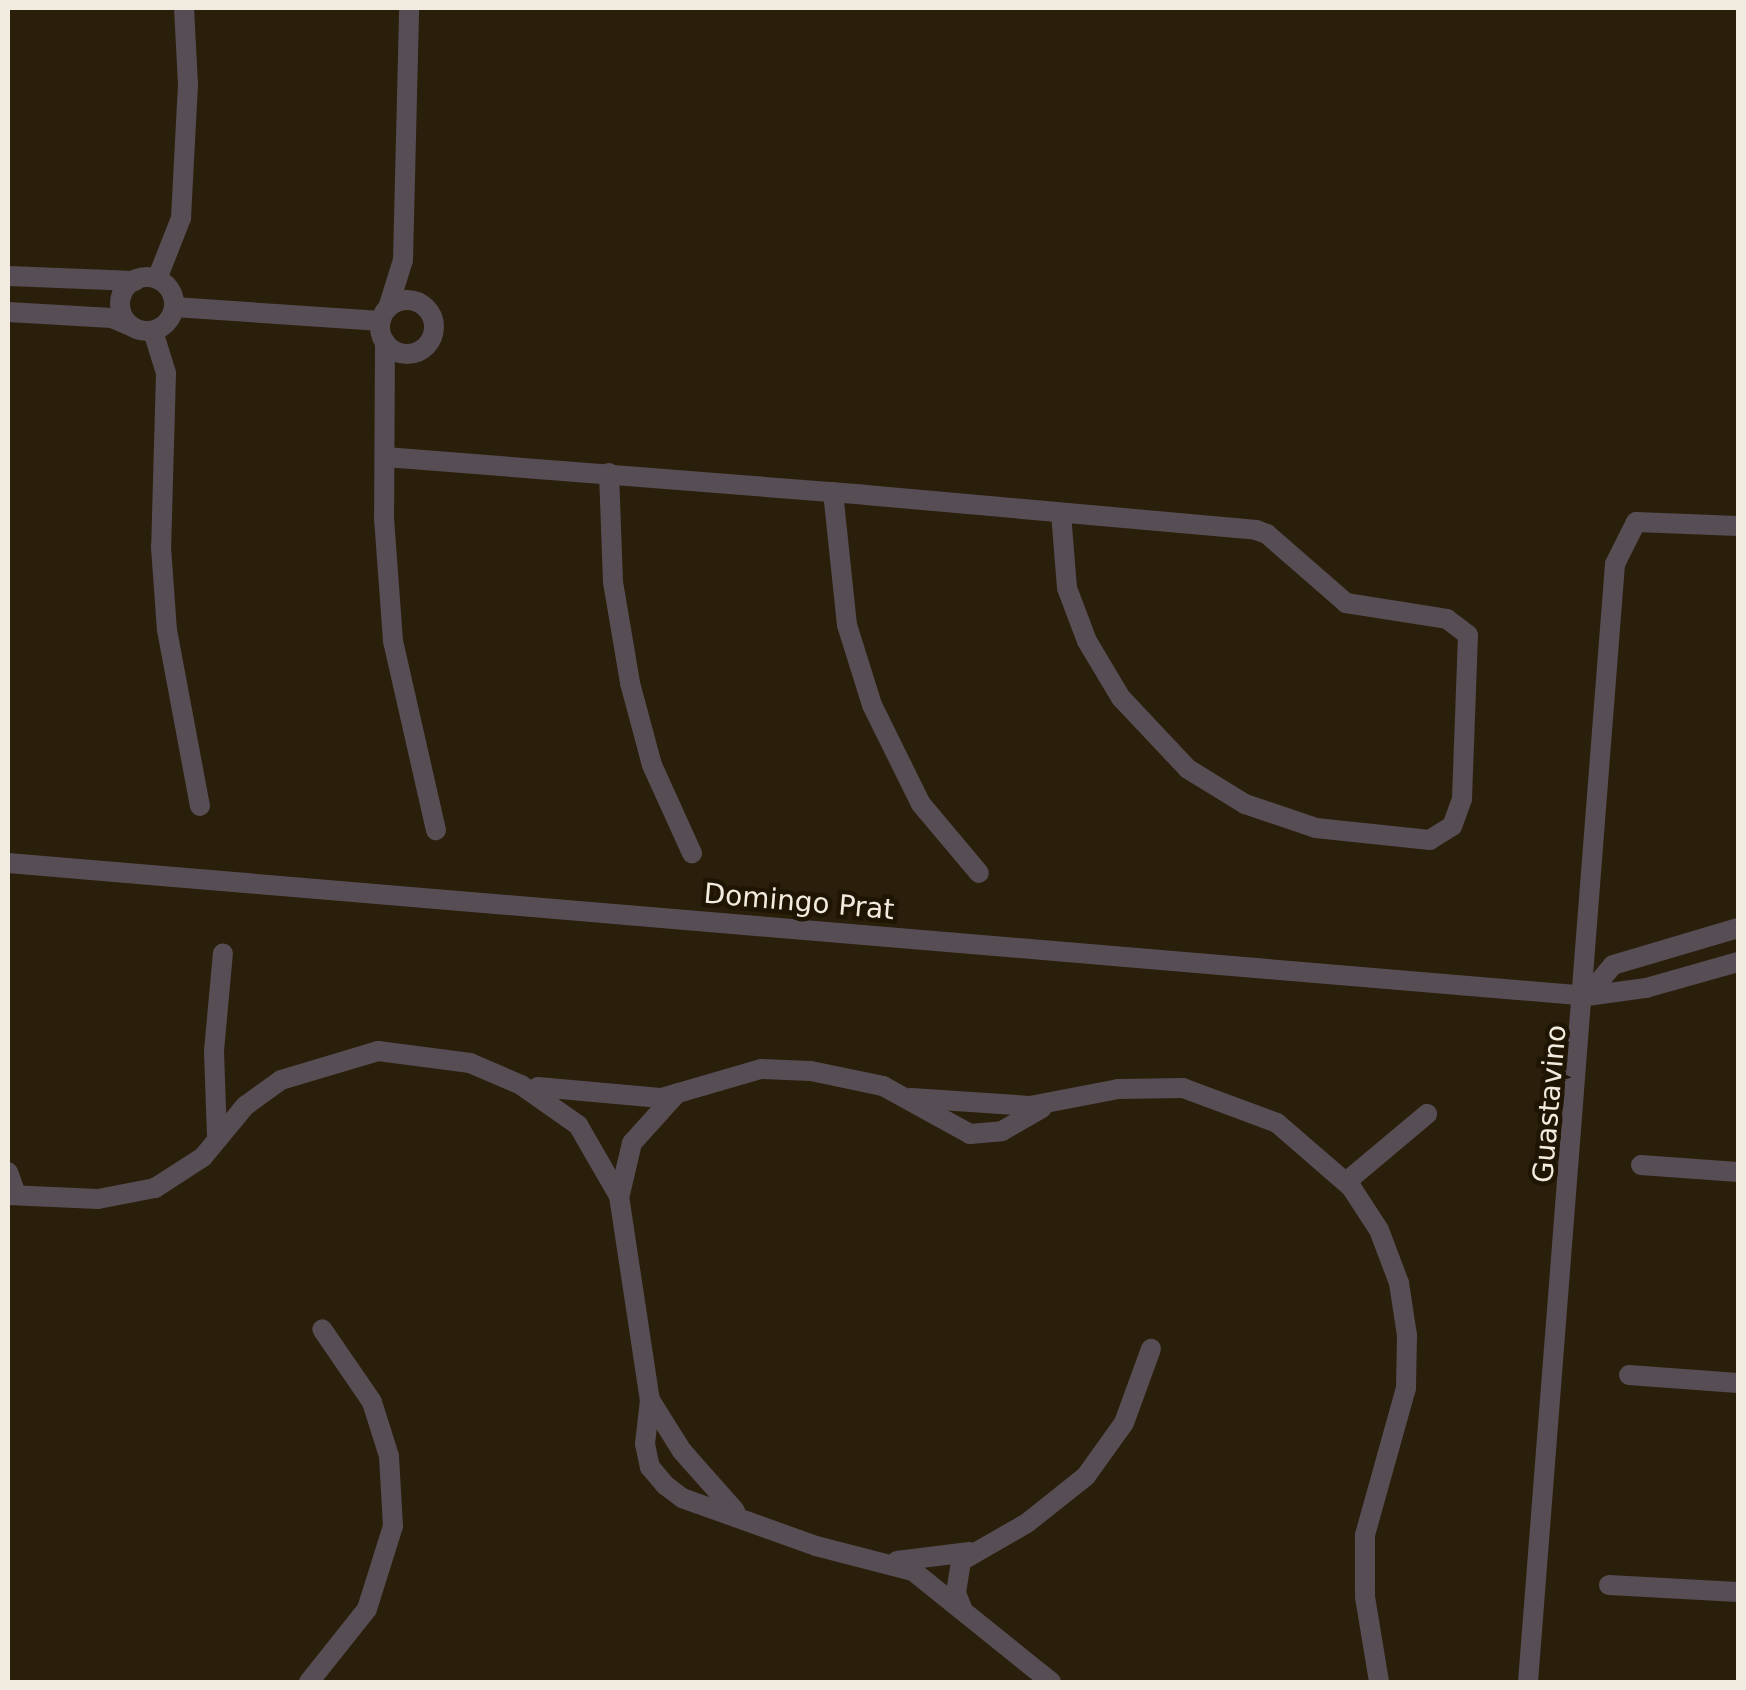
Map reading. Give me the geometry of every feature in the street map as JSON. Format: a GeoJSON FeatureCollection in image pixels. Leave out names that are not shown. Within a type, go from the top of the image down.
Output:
{"type":"FeatureCollection","features":[{"type":"Feature","properties":{"kind":"street"},"geometry":{"type":"LineString","coordinates":[[157,280],[180,218],[188,84],[184,8]]}},
{"type":"Feature","properties":{"kind":"street"},"geometry":{"type":"LineString","coordinates":[[409,8],[404,260],[384,314],[389,397],[385,457],[393,641],[436,830]]}},
{"type":"Feature","properties":{"kind":"street"},"geometry":{"type":"LineString","coordinates":[[389,397],[426,346],[434,325],[404,260]]}},
{"type":"Feature","properties":{"kind":"street"},"geometry":{"type":"LineString","coordinates":[[8,276],[157,280],[170,290],[174,307],[167,322],[153,330],[112,318],[8,312]]}},
{"type":"Feature","properties":{"kind":"street"},"geometry":{"type":"LineString","coordinates":[[131,326],[121,298],[135,281]]}},
{"type":"Feature","properties":{"kind":"street"},"geometry":{"type":"LineString","coordinates":[[174,307],[384,314],[402,300],[424,306]]}},
{"type":"Feature","properties":{"kind":"street"},"geometry":{"type":"LineString","coordinates":[[153,330],[166,373],[161,547],[167,630],[200,806]]}},
{"type":"Feature","properties":{"kind":"street"},"geometry":{"type":"LineString","coordinates":[[385,342],[404,354],[426,346]]}},
{"type":"Feature","properties":{"kind":"street"},"geometry":{"type":"LineString","coordinates":[[385,457],[609,473],[1256,530],[1285,545],[1317,582],[1346,603],[1447,619],[1462,628],[1471,658],[1462,799],[1452,826],[1430,840],[1316,828],[1245,804],[1188,769],[1121,698],[1087,641],[1067,588],[1061,513]]}},
{"type":"Feature","properties":{"kind":"street"},"geometry":{"type":"LineString","coordinates":[[609,473],[614,582],[630,683],[652,765],[692,853]]}},
{"type":"Feature","properties":{"kind":"street"},"geometry":{"type":"LineString","coordinates":[[834,492],[847,626],[872,705],[922,804],[978,873]]}},
{"type":"Feature","properties":{"kind":"street","name":"Guastavino"},"geometry":{"type":"LineString","coordinates":[[1528,1682],[1586,996],[1615,564],[1626,532],[1650,518],[1738,526]]}},
{"type":"Feature","properties":{"kind":"street","name":"Domingo Prat"},"geometry":{"type":"LineString","coordinates":[[8,864],[1586,996],[1646,988],[1738,962]]}},
{"type":"Feature","properties":{"kind":"street"},"geometry":{"type":"LineString","coordinates":[[1586,996],[1613,965],[1738,928]]}},
{"type":"Feature","properties":{"kind":"street"},"geometry":{"type":"LineString","coordinates":[[218,1137],[214,1077],[223,953]]}},
{"type":"Feature","properties":{"kind":"street"},"geometry":{"type":"LineString","coordinates":[[1641,954],[1646,988]]}},
{"type":"Feature","properties":{"kind":"street"},"geometry":{"type":"LineString","coordinates":[[8,1172],[12,1194],[125,1197],[180,1174],[245,1106],[295,1074],[378,1051],[470,1063],[521,1084],[627,1099],[678,1092],[774,1069],[843,1074],[911,1098],[959,1131],[988,1134],[1062,1098],[1162,1087],[1212,1095],[1278,1123],[1346,1182],[1379,1230],[1399,1283],[1407,1334],[1406,1388],[1365,1535],[1366,1598],[1379,1682]]}},
{"type":"Feature","properties":{"kind":"street"},"geometry":{"type":"LineString","coordinates":[[214,1077],[245,1106]]}},
{"type":"Feature","properties":{"kind":"street"},"geometry":{"type":"LineString","coordinates":[[521,1084],[578,1126],[597,1152],[619,1196],[650,1400],[646,1451],[650,1466],[682,1498],[736,1512],[816,1546],[890,1563],[937,1586],[965,1614],[1051,1682]]}},
{"type":"Feature","properties":{"kind":"street"},"geometry":{"type":"LineString","coordinates":[[619,1196],[626,1154],[640,1131],[678,1092]]}},
{"type":"Feature","properties":{"kind":"street"},"geometry":{"type":"LineString","coordinates":[[578,1126],[598,1097]]}},
{"type":"Feature","properties":{"kind":"street"},"geometry":{"type":"LineString","coordinates":[[627,1099],[640,1131]]}},
{"type":"Feature","properties":{"kind":"street"},"geometry":{"type":"LineString","coordinates":[[1346,1182],[1427,1114]]}},
{"type":"Feature","properties":{"kind":"street"},"geometry":{"type":"LineString","coordinates":[[597,1152],[626,1154]]}},
{"type":"Feature","properties":{"kind":"street"},"geometry":{"type":"LineString","coordinates":[[1641,1165],[1738,1172]]}},
{"type":"Feature","properties":{"kind":"street"},"geometry":{"type":"LineString","coordinates":[[309,1682],[367,1610],[390,1547],[393,1513],[389,1456],[372,1402],[322,1329]]}},
{"type":"Feature","properties":{"kind":"street"},"geometry":{"type":"LineString","coordinates":[[890,1563],[970,1552],[1027,1523],[1086,1476],[1124,1423],[1150,1349]]}},
{"type":"Feature","properties":{"kind":"street"},"geometry":{"type":"LineString","coordinates":[[1629,1376],[1738,1383]]}},
{"type":"Feature","properties":{"kind":"street"},"geometry":{"type":"LineString","coordinates":[[650,1400],[672,1437],[736,1512]]}},
{"type":"Feature","properties":{"kind":"street"},"geometry":{"type":"LineString","coordinates":[[646,1451],[672,1437]]}},
{"type":"Feature","properties":{"kind":"street"},"geometry":{"type":"LineString","coordinates":[[682,1498],[694,1496],[704,1478]]}},
{"type":"Feature","properties":{"kind":"street"},"geometry":{"type":"LineString","coordinates":[[965,1614],[956,1579],[970,1552]]}},
{"type":"Feature","properties":{"kind":"street"},"geometry":{"type":"LineString","coordinates":[[1610,1585],[1738,1592]]}}]}
